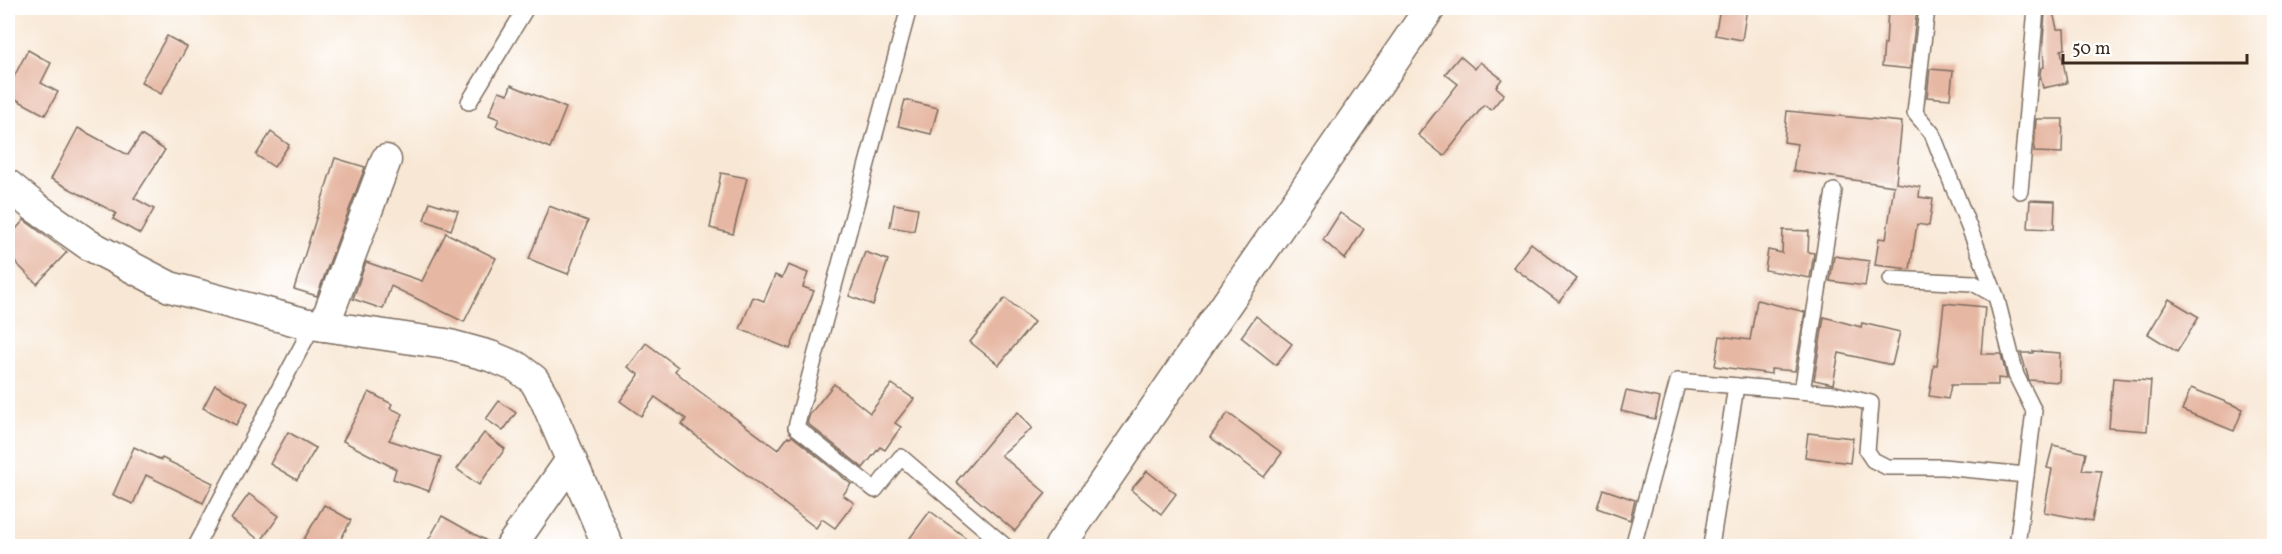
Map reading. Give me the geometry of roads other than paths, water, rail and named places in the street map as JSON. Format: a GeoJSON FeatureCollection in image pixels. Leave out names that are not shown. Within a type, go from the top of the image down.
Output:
{"type":"FeatureCollection","features":[{"type":"Feature","properties":{"kind":"street"},"geometry":{"type":"LineString","coordinates":[[1060,546],[1430,8]]}},
{"type":"Feature","properties":{"kind":"street"},"geometry":{"type":"LineString","coordinates":[[319,326],[386,160]]}},
{"type":"Feature","properties":{"kind":"street"},"geometry":{"type":"LineString","coordinates":[[10,195],[89,245],[170,287],[319,326],[446,344],[490,356],[517,367],[534,380],[539,389],[609,546]]}},
{"type":"Feature","properties":{"kind":"street"},"geometry":{"type":"LineString","coordinates":[[511,546],[571,460]]}},
{"type":"Feature","properties":{"kind":"lane"},"geometry":{"type":"LineString","coordinates":[[469,102],[526,8]]}},
{"type":"Feature","properties":{"kind":"lane"},"geometry":{"type":"LineString","coordinates":[[909,8],[796,427],[874,490],[901,457],[1005,546]]}},
{"type":"Feature","properties":{"kind":"lane"},"geometry":{"type":"LineString","coordinates":[[1928,8],[1914,113],[1932,133],[1996,296],[2016,375],[2034,411],[2017,546]]}},
{"type":"Feature","properties":{"kind":"lane"},"geometry":{"type":"LineString","coordinates":[[2020,191],[2036,8]]}},
{"type":"Feature","properties":{"kind":"lane"},"geometry":{"type":"LineString","coordinates":[[1802,391],[1834,191]]}},
{"type":"Feature","properties":{"kind":"lane"},"geometry":{"type":"LineString","coordinates":[[1892,279],[1973,283],[1996,296]]}},
{"type":"Feature","properties":{"kind":"lane"},"geometry":{"type":"LineString","coordinates":[[196,546],[319,326]]}},
{"type":"Feature","properties":{"kind":"lane"},"geometry":{"type":"LineString","coordinates":[[1633,546],[1678,381],[1835,394],[1871,403],[1867,451],[1873,460],[1887,467],[1943,467],[2026,475]]}},
{"type":"Feature","properties":{"kind":"lane"},"geometry":{"type":"LineString","coordinates":[[1711,546],[1736,386]]}}]}
